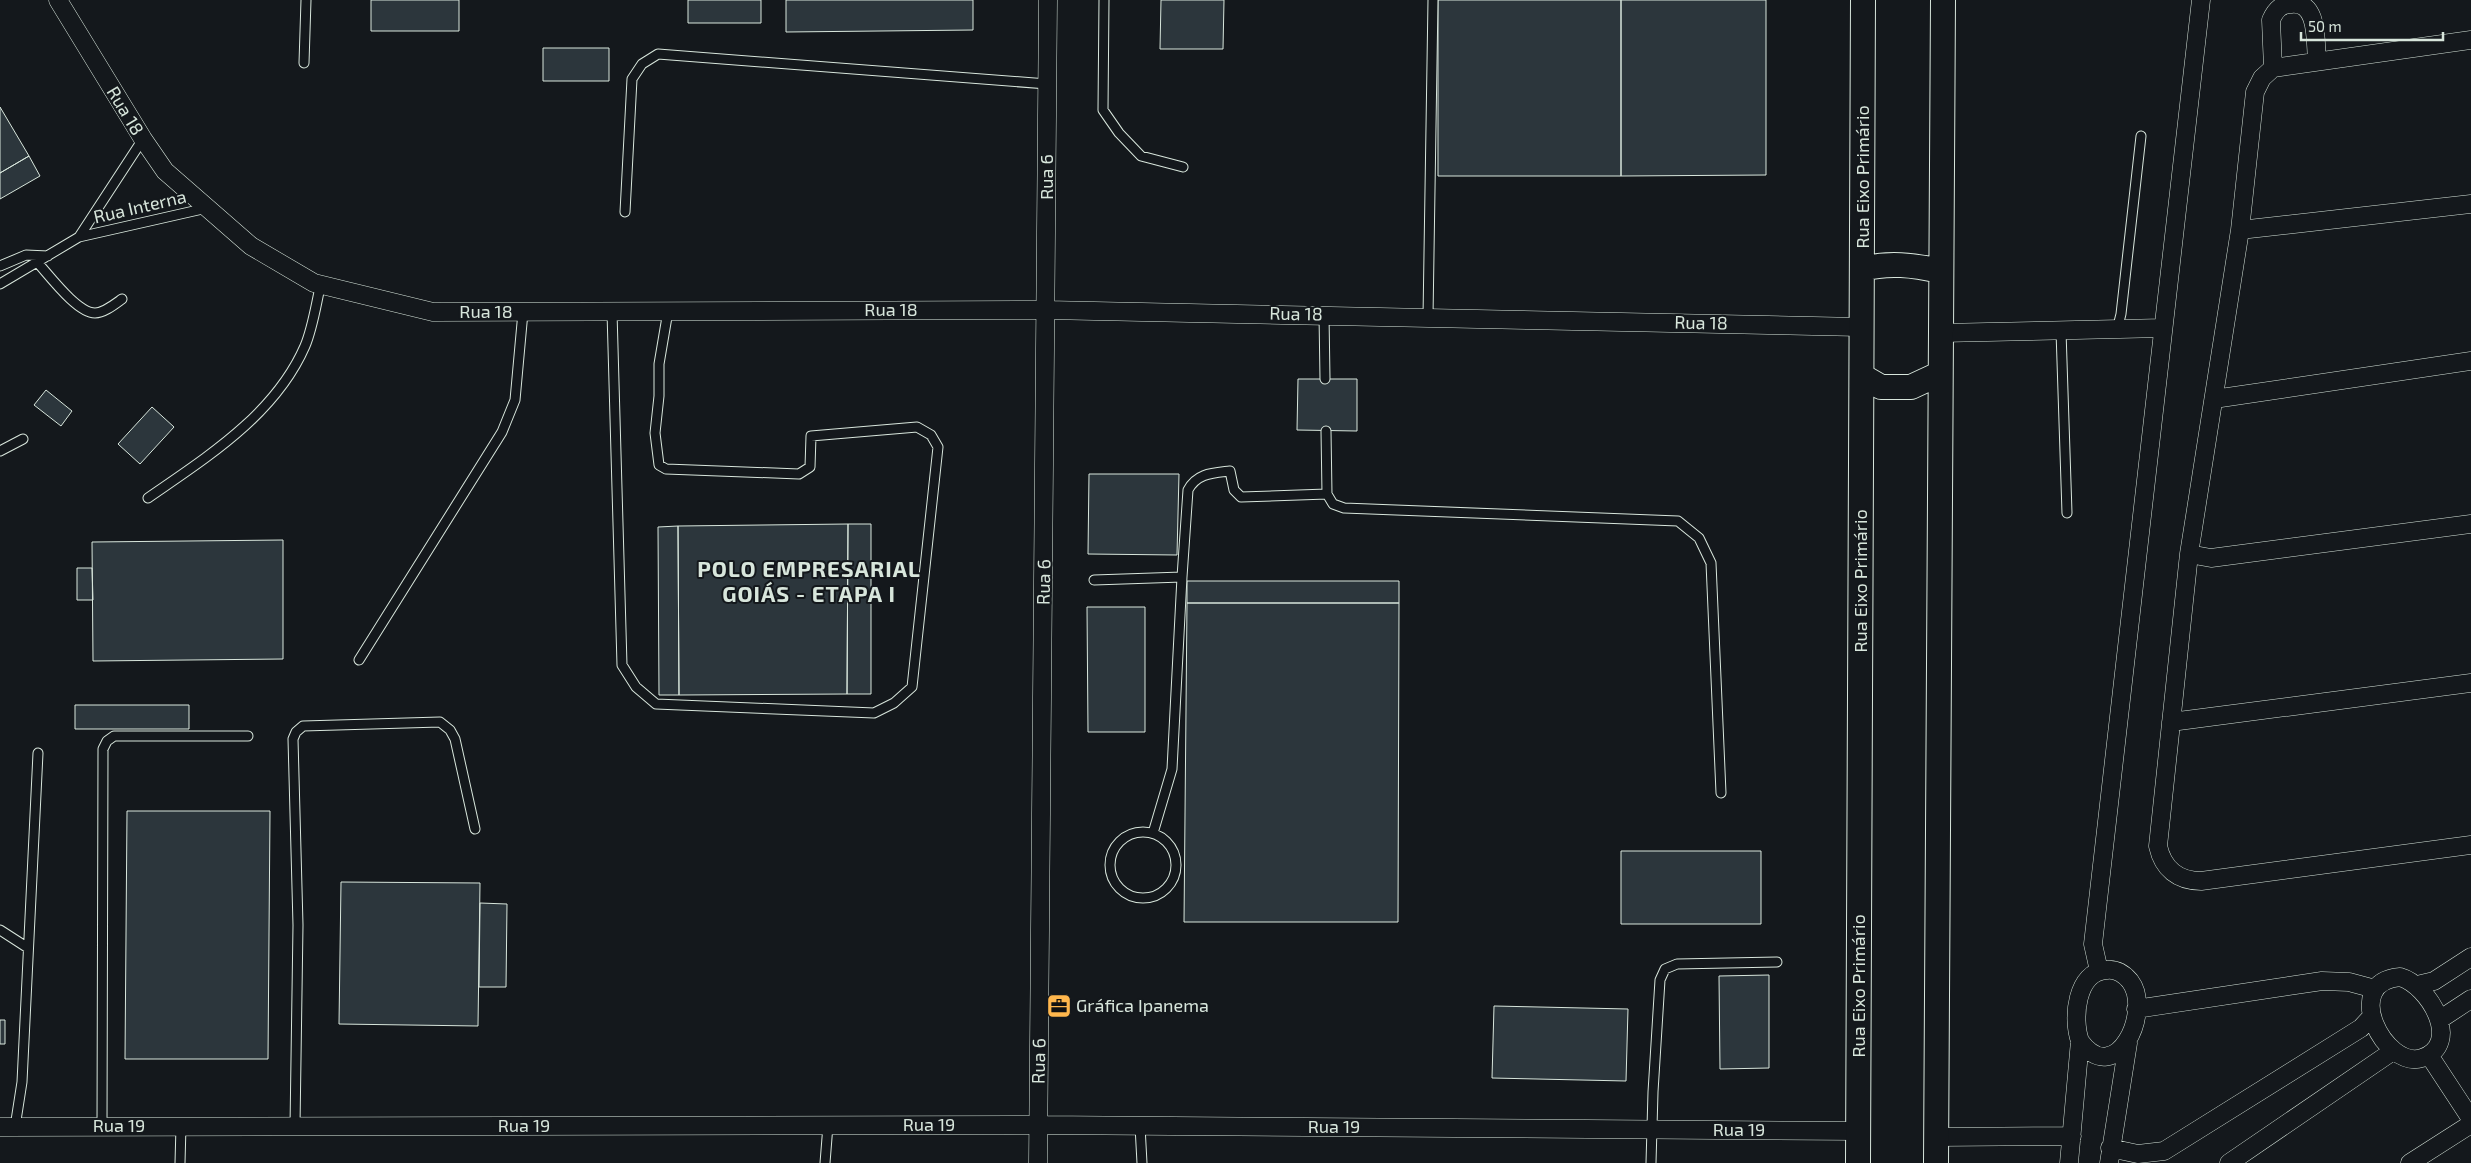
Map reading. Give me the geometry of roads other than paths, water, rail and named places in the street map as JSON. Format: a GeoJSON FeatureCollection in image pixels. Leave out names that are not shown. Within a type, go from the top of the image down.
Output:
{"type":"FeatureCollection","features":[{"type":"Feature","properties":{"kind":"street","name":"Rua 18"},"geometry":{"type":"LineString","coordinates":[[58,0],[143,139],[165,171],[250,246],[314,283],[321,283],[433,312],[1047,310],[1860,327]]}},
{"type":"Feature","properties":{"kind":"street","name":"Rua 6"},"geometry":{"type":"LineString","coordinates":[[1038,1163],[1047,310],[1048,0]]}},
{"type":"Feature","properties":{"kind":"street","name":"Rua Eixo Primário"},"geometry":{"type":"LineString","coordinates":[[1858,1163],[1862,376],[1860,327],[1863,0]]}},
{"type":"Feature","properties":{"kind":"street"},"geometry":{"type":"LineString","coordinates":[[1936,1163],[1939,374],[1941,333],[1943,0]]}},
{"type":"Feature","properties":{"kind":"street"},"geometry":{"type":"LineString","coordinates":[[2099,971],[2093,944],[2201,0]]}},
{"type":"Feature","properties":{"kind":"street"},"geometry":{"type":"LineString","coordinates":[[2273,68],[2271,20],[2274,13],[2286,4],[2300,5],[2310,12],[2314,24],[2317,60]]}},
{"type":"Feature","properties":{"kind":"street"},"geometry":{"type":"LineString","coordinates":[[2471,40],[2317,60],[2273,68],[2262,78],[2253,100],[2240,230],[2189,554],[2158,846],[2160,855],[2168,869],[2183,878],[2201,881],[2471,845]]}},
{"type":"Feature","properties":{"kind":"street"},"geometry":{"type":"LineString","coordinates":[[2240,230],[2471,204]]}},
{"type":"Feature","properties":{"kind":"street"},"geometry":{"type":"LineString","coordinates":[[1862,269],[1878,265],[1900,264],[1940,271]]}},
{"type":"Feature","properties":{"kind":"street"},"geometry":{"type":"LineString","coordinates":[[1941,333],[2164,328]]}},
{"type":"Feature","properties":{"kind":"street"},"geometry":{"type":"LineString","coordinates":[[2214,398],[2471,361]]}},
{"type":"Feature","properties":{"kind":"street"},"geometry":{"type":"LineString","coordinates":[[1862,376],[1881,387],[1911,387],[1939,374]]}},
{"type":"Feature","properties":{"kind":"street"},"geometry":{"type":"LineString","coordinates":[[2189,554],[2211,558],[2471,524]]}},
{"type":"Feature","properties":{"kind":"street"},"geometry":{"type":"LineString","coordinates":[[2171,722],[2471,683]]}},
{"type":"Feature","properties":{"kind":"street"},"geometry":{"type":"LineString","coordinates":[[2417,985],[2434,981],[2471,957]]}},
{"type":"Feature","properties":{"kind":"street"},"geometry":{"type":"LineString","coordinates":[[2128,1043],[2113,1055],[2103,1056],[2085,1049],[2080,1041],[2077,1032],[2080,991],[2084,982],[2099,971],[2118,971],[2126,976],[2135,993],[2136,1009],[2128,1043],[2109,1156],[2123,1153],[2156,1158],[2164,1151],[2361,1028],[2372,1016]]}},
{"type":"Feature","properties":{"kind":"street"},"geometry":{"type":"LineString","coordinates":[[2400,977],[2417,985],[2432,1002],[2439,1020],[2440,1039],[2429,1055],[2410,1059],[2393,1051],[2381,1035],[2369,1007],[2375,988],[2382,982],[2400,977]]}},
{"type":"Feature","properties":{"kind":"street"},"geometry":{"type":"LineString","coordinates":[[2136,1009],[2322,981],[2349,982],[2375,988]]}},
{"type":"Feature","properties":{"kind":"street"},"geometry":{"type":"LineString","coordinates":[[2439,1020],[2471,999]]}},
{"type":"Feature","properties":{"kind":"street"},"geometry":{"type":"LineString","coordinates":[[2069,1163],[2080,1041]]}},
{"type":"Feature","properties":{"kind":"street"},"geometry":{"type":"LineString","coordinates":[[2229,1163],[2393,1051]]}},
{"type":"Feature","properties":{"kind":"street"},"geometry":{"type":"LineString","coordinates":[[2429,1055],[2471,1119]]}},
{"type":"Feature","properties":{"kind":"street"},"geometry":{"type":"LineString","coordinates":[[2410,1163],[2471,1124]]}},
{"type":"Feature","properties":{"kind":"street","name":"Rua 19"},"geometry":{"type":"LineString","coordinates":[[7,1127],[1039,1125],[1858,1131]]}},
{"type":"Feature","properties":{"kind":"street"},"geometry":{"type":"LineString","coordinates":[[1936,1137],[2072,1136]]}},
{"type":"Feature","properties":{"kind":"lane"},"geometry":{"type":"LineString","coordinates":[[304,64],[306,0]]}},
{"type":"Feature","properties":{"kind":"lane"},"geometry":{"type":"LineString","coordinates":[[1104,0],[1104,110],[1119,133],[1140,156],[1183,167]]}},
{"type":"Feature","properties":{"kind":"lane"},"geometry":{"type":"LineString","coordinates":[[1428,317],[1433,0]]}},
{"type":"Feature","properties":{"kind":"lane"},"geometry":{"type":"LineString","coordinates":[[625,212],[632,78],[642,64],[658,54],[1047,84]]}},
{"type":"Feature","properties":{"kind":"lane"},"geometry":{"type":"LineString","coordinates":[[2117,330],[2141,136]]}},
{"type":"Feature","properties":{"kind":"lane","name":"Rua Interna"},"geometry":{"type":"LineString","coordinates":[[79,237],[143,139]]}},
{"type":"Feature","properties":{"kind":"lane","name":"Rua Interna"},"geometry":{"type":"LineString","coordinates":[[0,284],[79,237],[207,208]]}},
{"type":"Feature","properties":{"kind":"lane"},"geometry":{"type":"LineString","coordinates":[[0,266],[26,255],[48,256]]}},
{"type":"Feature","properties":{"kind":"lane"},"geometry":{"type":"LineString","coordinates":[[37,262],[79,308],[93,313],[101,312],[122,299]]}},
{"type":"Feature","properties":{"kind":"lane"},"geometry":{"type":"LineString","coordinates":[[148,498],[211,454],[256,416],[286,382],[305,345],[321,283]]}},
{"type":"Feature","properties":{"kind":"lane"},"geometry":{"type":"LineString","coordinates":[[612,312],[622,665],[636,687],[656,704],[874,712],[894,703],[912,687],[938,447],[931,435],[917,427],[811,436],[810,467],[799,474],[666,469],[659,464],[655,433],[659,396],[659,364],[668,311]]}},
{"type":"Feature","properties":{"kind":"lane"},"geometry":{"type":"LineString","coordinates":[[359,660],[502,432],[515,400],[523,312]]}},
{"type":"Feature","properties":{"kind":"lane"},"geometry":{"type":"LineString","coordinates":[[1324,315],[1325,379]]}},
{"type":"Feature","properties":{"kind":"lane"},"geometry":{"type":"LineString","coordinates":[[2061,331],[2067,514]]}},
{"type":"Feature","properties":{"kind":"lane"},"geometry":{"type":"LineString","coordinates":[[1326,431],[1327,494],[1333,504],[1344,508],[1678,521],[1699,538],[1711,563],[1721,793]]}},
{"type":"Feature","properties":{"kind":"lane"},"geometry":{"type":"LineString","coordinates":[[0,451],[23,438]]}},
{"type":"Feature","properties":{"kind":"lane"},"geometry":{"type":"LineString","coordinates":[[1153,833],[1172,769],[1188,490],[1193,481],[1203,475],[1230,471],[1234,490],[1241,497],[1327,494]]}},
{"type":"Feature","properties":{"kind":"lane"},"geometry":{"type":"LineString","coordinates":[[1094,580],[1182,577]]}},
{"type":"Feature","properties":{"kind":"lane"},"geometry":{"type":"LineString","coordinates":[[296,1126],[298,925],[294,739],[296,732],[303,726],[440,722],[450,730],[455,739],[475,829]]}},
{"type":"Feature","properties":{"kind":"lane"},"geometry":{"type":"LineString","coordinates":[[102,1127],[103,748],[107,741],[114,736],[248,736]]}},
{"type":"Feature","properties":{"kind":"lane"},"geometry":{"type":"LineString","coordinates":[[7,1127],[22,1082],[38,753]]}},
{"type":"Feature","properties":{"kind":"lane"},"geometry":{"type":"LineString","coordinates":[[1143,831],[1153,833],[1170,845],[1175,854],[1174,876],[1162,892],[1153,897],[1132,897],[1115,885],[1111,876],[1111,855],[1123,838],[1143,831]]}},
{"type":"Feature","properties":{"kind":"lane"},"geometry":{"type":"LineString","coordinates":[[0,930],[28,948]]}},
{"type":"Feature","properties":{"kind":"lane"},"geometry":{"type":"LineString","coordinates":[[1651,1163],[1660,980],[1666,970],[1677,964],[1777,962]]}},
{"type":"Feature","properties":{"kind":"lane"},"geometry":{"type":"LineString","coordinates":[[825,1163],[828,1125]]}},
{"type":"Feature","properties":{"kind":"lane"},"geometry":{"type":"LineString","coordinates":[[180,1163],[181,1126]]}},
{"type":"Feature","properties":{"kind":"lane"},"geometry":{"type":"LineString","coordinates":[[1140,1126],[1142,1163]]}},
{"type":"Feature","properties":{"kind":"place","name":"Gráfica Ipanema"},"geometry":{"type":"Point","coordinates":[1059,1006]}},
{"type":"Feature","properties":{"kind":"district","name":"POLO EMPRESARIAL GOIÁS - ETAPA I"},"geometry":{"type":"Point","coordinates":[809,582]}}]}
